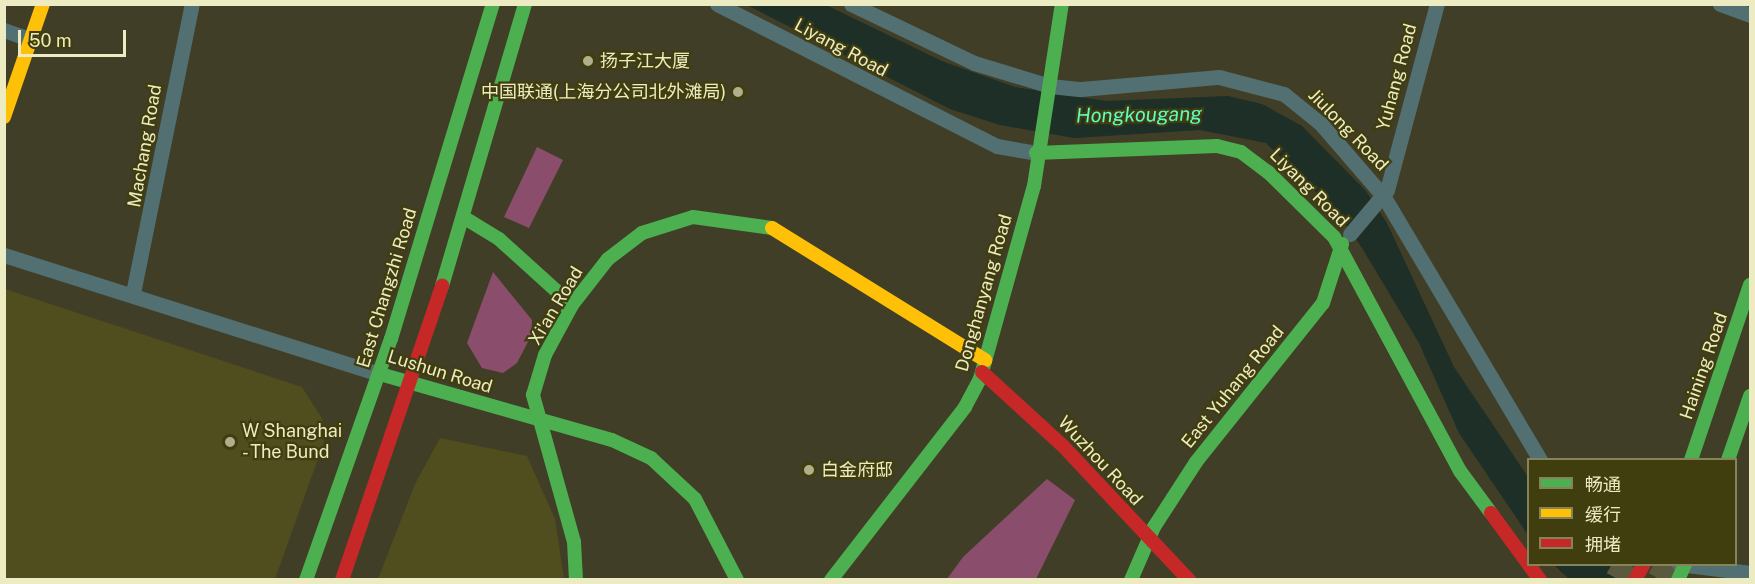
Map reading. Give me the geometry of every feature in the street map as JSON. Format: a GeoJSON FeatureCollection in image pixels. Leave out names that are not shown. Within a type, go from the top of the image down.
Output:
{"type":"FeatureCollection","features":[{"type":"Feature","properties":{"kind":"street"},"geometry":{"type":"LineString","coordinates":[[4,117],[43,4]]}},
{"type":"Feature","properties":{"kind":"street","name":"Machang Road"},"geometry":{"type":"LineString","coordinates":[[133,293],[192,4]]}},
{"type":"Feature","properties":{"kind":"street","name":"East Changzhi Road"},"geometry":{"type":"LineString","coordinates":[[306,579],[380,374],[493,4]]}},
{"type":"Feature","properties":{"kind":"street"},"geometry":{"type":"LineString","coordinates":[[342,579],[412,385],[525,4]]}},
{"type":"Feature","properties":{"kind":"street","name":"Liyang Road"},"geometry":{"type":"LineString","coordinates":[[717,4],[997,146],[1036,153],[1229,148],[1268,172],[1340,247],[1460,471],[1527,561]]}},
{"type":"Feature","properties":{"kind":"street","name":"Jiulong Road"},"geometry":{"type":"LineString","coordinates":[[851,4],[974,63],[1049,89],[1081,89],[1219,77],[1269,87],[1321,124],[1381,202],[1539,458]]}},
{"type":"Feature","properties":{"kind":"street","name":"Donghanyang Road"},"geometry":{"type":"LineString","coordinates":[[831,579],[965,407],[983,366],[1034,186],[1036,153],[1045,114],[1062,4]]}},
{"type":"Feature","properties":{"kind":"street","name":"Yuhang Road"},"geometry":{"type":"LineString","coordinates":[[1363,221],[1381,202],[1437,4]]}},
{"type":"Feature","properties":{"kind":"street"},"geometry":{"type":"LineString","coordinates":[[1720,4],[1750,15]]}},
{"type":"Feature","properties":{"kind":"street"},"geometry":{"type":"LineString","coordinates":[[4,30],[31,40]]}},
{"type":"Feature","properties":{"kind":"street","name":"Xi'an Road"},"geometry":{"type":"LineString","coordinates":[[576,579],[574,542],[537,422],[533,395],[538,374],[572,305],[608,259],[642,233],[693,217],[737,216],[786,234],[983,366]]}},
{"type":"Feature","properties":{"kind":"street"},"geometry":{"type":"LineString","coordinates":[[463,217],[499,239],[572,305]]}},
{"type":"Feature","properties":{"kind":"street","name":"East Yuhang Road"},"geometry":{"type":"LineString","coordinates":[[1131,579],[1148,540],[1196,462],[1323,303],[1340,247],[1363,221]]}},
{"type":"Feature","properties":{"kind":"street","name":"Lushun Road"},"geometry":{"type":"LineString","coordinates":[[4,255],[133,293],[412,385],[537,422],[612,440],[672,472],[695,499],[737,579]]}},
{"type":"Feature","properties":{"kind":"street","name":"Haining Road"},"geometry":{"type":"LineString","coordinates":[[1691,458],[1750,285]]}},
{"type":"Feature","properties":{"kind":"street","name":"Wuzhou Road"},"geometry":{"type":"LineString","coordinates":[[983,366],[1065,447],[1148,540],[1189,579]]}},
{"type":"Feature","properties":{"kind":"street"},"geometry":{"type":"LineString","coordinates":[[1728,458],[1750,396]]}},
{"type":"Feature","properties":{"kind":"street","name":"Liyang Road"},"geometry":{"type":"LineString","coordinates":[[1530,566],[1540,579]]}},
{"type":"Feature","properties":{"kind":"street"},"geometry":{"type":"LineString","coordinates":[[1681,569],[1750,573]]}},
{"type":"Feature","properties":{"kind":"shaded area"},"geometry":{"type":"Polygon","coordinates":[[[537,147],[563,160],[529,228],[504,217],[537,147]]]}},
{"type":"Feature","properties":{"kind":"shaded area"},"geometry":{"type":"Polygon","coordinates":[[[493,272],[532,320],[531,336],[517,363],[503,373],[482,368],[467,343],[493,272]]]}},
{"type":"Feature","properties":{"kind":"shaded area"},"geometry":{"type":"Polygon","coordinates":[[[5,289],[302,387],[323,420],[324,442],[275,579],[5,579],[5,289]]]}},
{"type":"Feature","properties":{"kind":"shaded area"},"geometry":{"type":"Polygon","coordinates":[[[440,438],[527,456],[555,519],[564,579],[378,579],[415,484],[440,438]]]}},
{"type":"Feature","properties":{"kind":"shaded area"},"geometry":{"type":"Polygon","coordinates":[[[1047,479],[1075,500],[1036,579],[947,579],[963,557],[1047,479]]]}},
{"type":"Feature","properties":{"kind":"water","name":"Hongkougang"},"geometry":{"type":"Polygon","coordinates":[[[747,5],[826,5],[944,62],[1015,87],[1107,101],[1228,96],[1262,104],[1302,126],[1366,191],[1387,223],[1454,367],[1527,476],[1527,534],[1459,433],[1419,343],[1362,248],[1339,215],[1266,143],[1200,130],[1074,138],[1000,125],[950,109],[747,5]]]}},
{"type":"Feature","properties":{"kind":"water"},"geometry":{"type":"Polygon","coordinates":[[[1555,566],[1618,566],[1638,579],[1569,579],[1555,566]]]}},
{"type":"Feature","properties":{"kind":"tunnel"},"geometry":{"type":"LineString","coordinates":[[1619,580],[1627,566]]}},
{"type":"Feature","properties":{"kind":"tunnel"},"geometry":{"type":"LineString","coordinates":[[1661,580],[1669,566]]}},
{"type":"Feature","properties":{"kind":"traffic: fast"},"geometry":{"type":"LineString","coordinates":[[306,580],[391,339],[493,4]]}},
{"type":"Feature","properties":{"kind":"traffic: fast"},"geometry":{"type":"LineString","coordinates":[[442,286],[525,4]]}},
{"type":"Feature","properties":{"kind":"traffic: fast"},"geometry":{"type":"LineString","coordinates":[[831,580],[965,407],[980,379],[1034,186],[1062,4]]}},
{"type":"Feature","properties":{"kind":"traffic: fast"},"geometry":{"type":"LineString","coordinates":[[1036,153],[1217,146],[1241,152],[1268,172],[1334,237],[1460,471],[1491,513]]}},
{"type":"Feature","properties":{"kind":"traffic: fast"},"geometry":{"type":"LineString","coordinates":[[463,217],[499,239],[572,305]]}},
{"type":"Feature","properties":{"kind":"traffic: fast"},"geometry":{"type":"LineString","coordinates":[[576,580],[574,542],[533,395],[545,355],[572,305],[608,259],[642,233],[693,217],[772,228]]}},
{"type":"Feature","properties":{"kind":"traffic: fast"},"geometry":{"type":"LineString","coordinates":[[1131,580],[1154,527],[1196,462],[1323,303],[1342,244]]}},
{"type":"Feature","properties":{"kind":"traffic: fast"},"geometry":{"type":"LineString","coordinates":[[1692,458],[1750,285]]}},
{"type":"Feature","properties":{"kind":"traffic: fast"},"geometry":{"type":"LineString","coordinates":[[380,374],[612,440],[651,458],[695,499],[737,580]]}},
{"type":"Feature","properties":{"kind":"traffic: fast"},"geometry":{"type":"LineString","coordinates":[[1729,458],[1750,396]]}},
{"type":"Feature","properties":{"kind":"traffic: fast"},"geometry":{"type":"LineString","coordinates":[[1678,580],[1684,566]]}},
{"type":"Feature","properties":{"kind":"traffic: slow"},"geometry":{"type":"LineString","coordinates":[[4,117],[43,4]]}},
{"type":"Feature","properties":{"kind":"traffic: slow"},"geometry":{"type":"LineString","coordinates":[[772,228],[985,360]]}},
{"type":"Feature","properties":{"kind":"traffic: jam"},"geometry":{"type":"LineString","coordinates":[[342,580],[442,286]]}},
{"type":"Feature","properties":{"kind":"traffic: jam"},"geometry":{"type":"LineString","coordinates":[[982,372],[1064,447],[1189,580]]}},
{"type":"Feature","properties":{"kind":"traffic: jam"},"geometry":{"type":"LineString","coordinates":[[1491,513],[1527,562]]}},
{"type":"Feature","properties":{"kind":"traffic: jam"},"geometry":{"type":"LineString","coordinates":[[1530,566],[1540,580]]}},
{"type":"Feature","properties":{"kind":"traffic: jam"},"geometry":{"type":"LineString","coordinates":[[1635,580],[1643,566]]}},
{"type":"Feature","properties":{"kind":"place","name":"扬子江大厦"},"geometry":{"type":"Point","coordinates":[588,61]}},
{"type":"Feature","properties":{"kind":"place","name":"中国联通(上海分公司北外滩局)"},"geometry":{"type":"Point","coordinates":[738,92]}},
{"type":"Feature","properties":{"kind":"place","name":"W Shanghai - The Bund"},"geometry":{"type":"Point","coordinates":[230,442]}},
{"type":"Feature","properties":{"kind":"place","name":"白金府邸"},"geometry":{"type":"Point","coordinates":[809,470]}}]}
